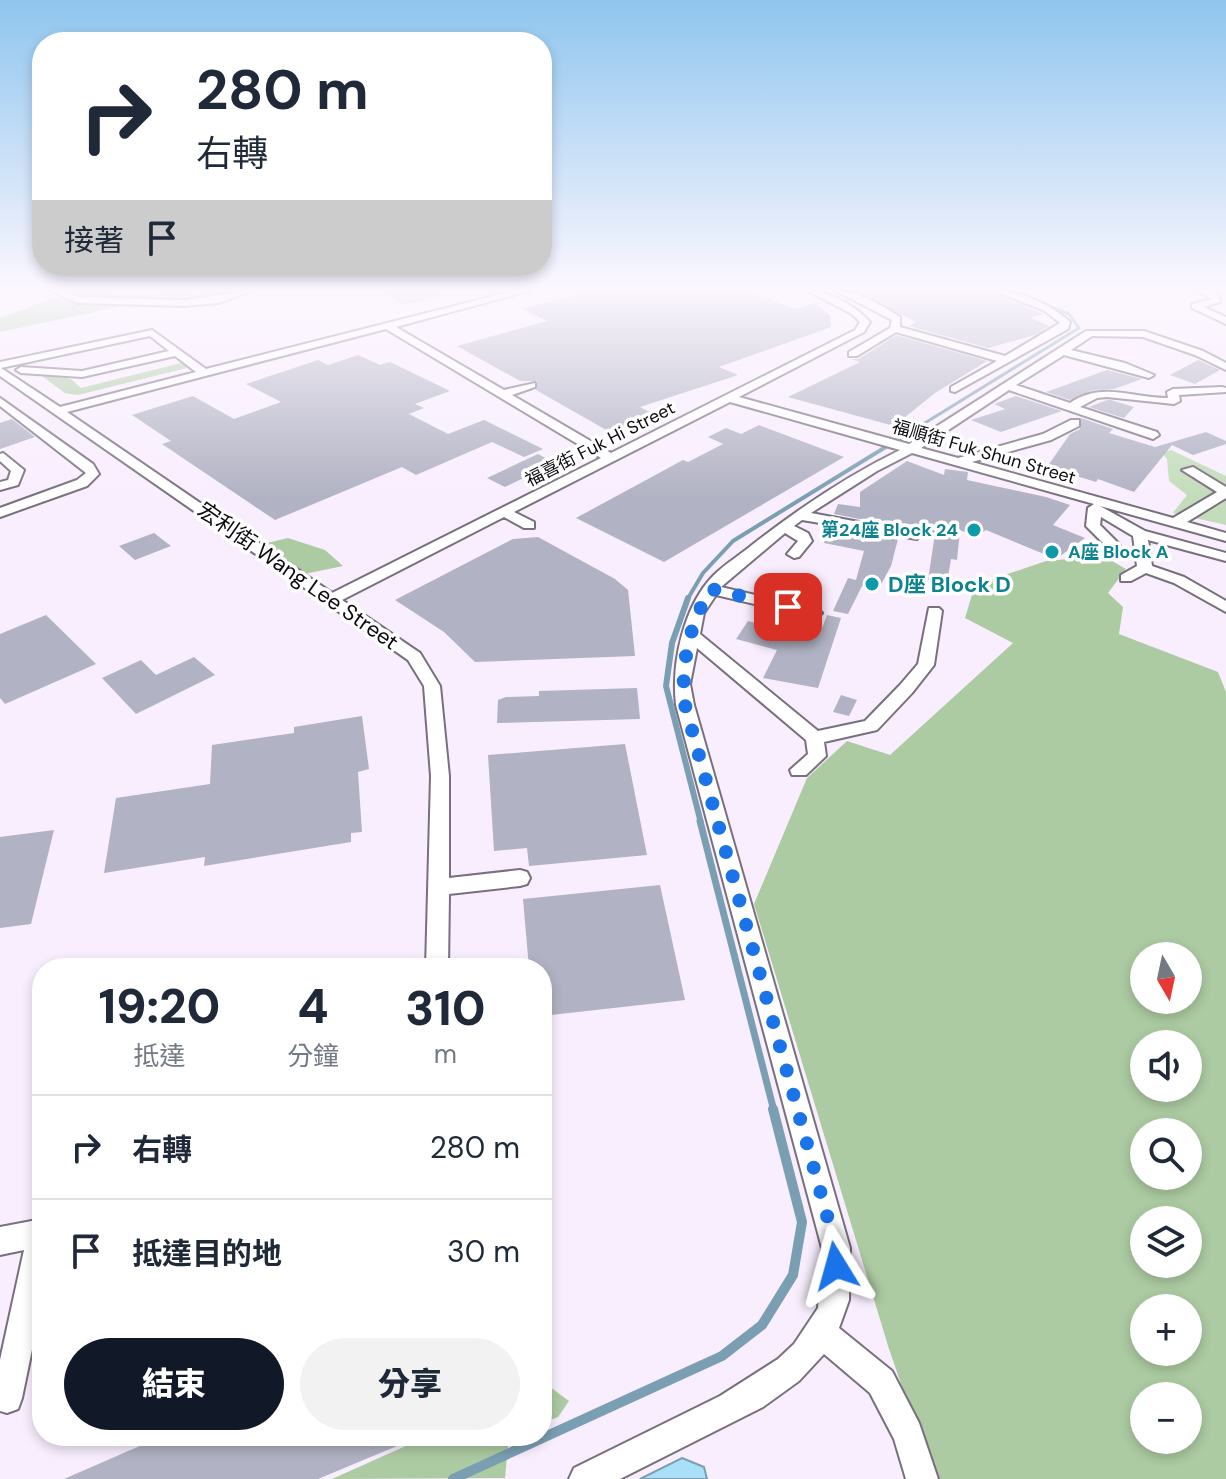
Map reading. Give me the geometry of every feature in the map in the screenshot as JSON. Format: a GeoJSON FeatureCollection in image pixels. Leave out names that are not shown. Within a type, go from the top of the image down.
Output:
{"type":"FeatureCollection","features":[{"type":"Feature","properties":{"kind":"street"},"geometry":{"type":"LineString","coordinates":[[1,369],[41,359]]}},
{"type":"Feature","properties":{"kind":"street"},"geometry":{"type":"LineString","coordinates":[[37,369],[82,359]]}},
{"type":"Feature","properties":{"kind":"street"},"geometry":{"type":"LineString","coordinates":[[1,369],[82,374],[147,359]]}},
{"type":"Feature","properties":{"kind":"street"},"geometry":{"type":"LineString","coordinates":[[186,359],[204,373]]}},
{"type":"Feature","properties":{"kind":"street"},"geometry":{"type":"LineString","coordinates":[[58,411],[259,359]]}},
{"type":"Feature","properties":{"kind":"street"},"geometry":{"type":"LineString","coordinates":[[442,359],[612,459]]}},
{"type":"Feature","properties":{"kind":"street","name":"福喜街 Fuk Hi Street"},"geometry":{"type":"LineString","coordinates":[[332,599],[808,359]]}},
{"type":"Feature","properties":{"kind":"street"},"geometry":{"type":"LineString","coordinates":[[585,1479],[762,1392],[798,1363],[821,1333],[831,1312],[836,1248],[685,705],[682,684],[696,613],[718,579],[791,520],[1049,359]]}},
{"type":"Feature","properties":{"kind":"street"},"geometry":{"type":"LineString","coordinates":[[1095,359],[1149,375]]}},
{"type":"Feature","properties":{"kind":"street"},"geometry":{"type":"LineString","coordinates":[[955,389],[1006,360]]}},
{"type":"Feature","properties":{"kind":"street","name":"宏利街 Wang Lee Street"},"geometry":{"type":"LineString","coordinates":[[1,369],[414,657],[432,686],[440,776],[437,958]]}},
{"type":"Feature","properties":{"kind":"street"},"geometry":{"type":"LineString","coordinates":[[501,395],[531,385]]}},
{"type":"Feature","properties":{"kind":"street"},"geometry":{"type":"LineString","coordinates":[[1007,386],[1153,435]]}},
{"type":"Feature","properties":{"kind":"street"},"geometry":{"type":"LineString","coordinates":[[1069,409],[1084,396],[1101,392],[1163,402],[1174,401],[1173,392],[1222,390]]}},
{"type":"Feature","properties":{"kind":"street","name":"福順街 Fuk Shun Street"},"geometry":{"type":"LineString","coordinates":[[733,399],[1093,504],[1226,537]]}},
{"type":"Feature","properties":{"kind":"street"},"geometry":{"type":"LineString","coordinates":[[0,401],[89,467],[93,474],[82,483],[7,510],[0,496]]}},
{"type":"Feature","properties":{"kind":"street"},"geometry":{"type":"LineString","coordinates":[[953,463],[1047,437],[1075,423]]}},
{"type":"Feature","properties":{"kind":"street"},"geometry":{"type":"LineString","coordinates":[[0,486],[13,482],[18,470],[3,457]]}},
{"type":"Feature","properties":{"kind":"street"},"geometry":{"type":"LineString","coordinates":[[1173,524],[1226,492],[1188,470]]}},
{"type":"Feature","properties":{"kind":"street"},"geometry":{"type":"LineString","coordinates":[[1093,504],[1140,534],[1226,557]]}},
{"type":"Feature","properties":{"kind":"street"},"geometry":{"type":"LineString","coordinates":[[1093,504],[1093,526],[1113,545]]}},
{"type":"Feature","properties":{"kind":"street"},"geometry":{"type":"LineString","coordinates":[[504,512],[529,525]]}},
{"type":"Feature","properties":{"kind":"street"},"geometry":{"type":"LineString","coordinates":[[791,520],[912,536]]}},
{"type":"Feature","properties":{"kind":"street"},"geometry":{"type":"LineString","coordinates":[[791,520],[805,541],[794,554]]}},
{"type":"Feature","properties":{"kind":"street"},"geometry":{"type":"LineString","coordinates":[[1140,534],[1145,568]]}},
{"type":"Feature","properties":{"kind":"street"},"geometry":{"type":"LineString","coordinates":[[1126,578],[1145,568],[1179,580],[1226,607]]}},
{"type":"Feature","properties":{"kind":"street"},"geometry":{"type":"LineString","coordinates":[[711,589],[814,613]]}},
{"type":"Feature","properties":{"kind":"street"},"geometry":{"type":"LineString","coordinates":[[815,738],[871,726],[906,689],[926,665],[934,611]]}},
{"type":"Feature","properties":{"kind":"street"},"geometry":{"type":"LineString","coordinates":[[691,635],[815,738],[817,756],[799,770]]}},
{"type":"Feature","properties":{"kind":"street"},"geometry":{"type":"LineString","coordinates":[[438,887],[520,878]]}},
{"type":"Feature","properties":{"kind":"street"},"geometry":{"type":"LineString","coordinates":[[0,1241],[32,1235]]}},
{"type":"Feature","properties":{"kind":"street"},"geometry":{"type":"LineString","coordinates":[[7,1398],[32,1280]]}},
{"type":"Feature","properties":{"kind":"street"},"geometry":{"type":"LineString","coordinates":[[821,1333],[881,1382],[908,1434],[922,1479]]}},
{"type":"Feature","properties":{"kind":"green space"},"geometry":{"type":"Polygon","coordinates":[[[181,363],[187,368],[78,395],[65,393],[38,373],[71,379],[81,388],[181,363]]]}},
{"type":"Feature","properties":{"kind":"green space"},"geometry":{"type":"Polygon","coordinates":[[[1171,450],[1226,476],[1226,525],[1173,513],[1187,495],[1169,481],[1167,459],[1162,453],[1171,450]]]}},
{"type":"Feature","properties":{"kind":"green space"},"geometry":{"type":"Polygon","coordinates":[[[288,538],[325,550],[343,566],[285,578],[265,561],[267,543],[288,538]]]}},
{"type":"Feature","properties":{"kind":"green space"},"geometry":{"type":"Polygon","coordinates":[[[1103,556],[1126,569],[1108,593],[1123,607],[1119,634],[1218,672],[1226,692],[1226,1479],[934,1479],[889,1349],[754,904],[807,778],[847,741],[890,755],[1013,643],[965,618],[975,585],[1046,561],[1103,556]]]}},
{"type":"Feature","properties":{"kind":"green space"},"geometry":{"type":"Polygon","coordinates":[[[552,1388],[569,1401],[558,1417],[552,1419],[552,1388]]]}},
{"type":"Feature","properties":{"kind":"green space"},"geometry":{"type":"Polygon","coordinates":[[[406,1446],[508,1446],[505,1478],[332,1479],[406,1446]]]}},
{"type":"Feature","properties":{"kind":"water"},"geometry":{"type":"Polygon","coordinates":[[[682,1458],[704,1467],[707,1479],[640,1479],[682,1458]]]}},
{"type":"Feature","properties":{"kind":"building"},"geometry":{"type":"Polygon","coordinates":[[[346,359],[367,359],[380,365],[390,362],[450,391],[415,404],[424,408],[409,414],[448,434],[484,420],[543,449],[524,457],[492,442],[416,475],[402,467],[275,520],[162,444],[171,441],[132,415],[193,396],[234,419],[281,402],[246,384],[318,360],[328,365],[346,359]]]}},
{"type":"Feature","properties":{"kind":"building"},"geometry":{"type":"Polygon","coordinates":[[[480,359],[741,359],[719,367],[738,375],[640,407],[655,415],[608,431],[536,390],[537,381],[520,381],[480,359]]]}},
{"type":"Feature","properties":{"kind":"building"},"geometry":{"type":"Polygon","coordinates":[[[851,359],[987,361],[935,393],[894,426],[788,397],[860,362],[851,359]]]}},
{"type":"Feature","properties":{"kind":"building"},"geometry":{"type":"Polygon","coordinates":[[[1198,360],[1220,370],[1195,384],[1170,375],[1198,360]]]}},
{"type":"Feature","properties":{"kind":"building"},"geometry":{"type":"Polygon","coordinates":[[[1107,370],[1142,379],[1114,389],[1093,390],[1070,400],[1046,392],[1107,370]]]}},
{"type":"Feature","properties":{"kind":"building"},"geometry":{"type":"Polygon","coordinates":[[[1016,396],[1062,411],[1001,432],[971,420],[1005,409],[994,404],[1016,396]]]}},
{"type":"Feature","properties":{"kind":"building"},"geometry":{"type":"Polygon","coordinates":[[[1107,400],[1134,407],[1124,418],[1089,407],[1107,400]]]}},
{"type":"Feature","properties":{"kind":"building"},"geometry":{"type":"Polygon","coordinates":[[[1081,418],[1113,429],[1109,433],[1155,447],[1206,432],[1226,441],[1226,444],[1193,455],[1172,445],[1134,492],[1098,479],[1096,482],[1047,467],[1070,434],[1080,429],[1081,418]]]}},
{"type":"Feature","properties":{"kind":"building"},"geometry":{"type":"Polygon","coordinates":[[[12,419],[35,437],[0,449],[0,423],[12,419]]]}},
{"type":"Feature","properties":{"kind":"building"},"geometry":{"type":"Polygon","coordinates":[[[759,425],[844,457],[664,562],[576,518],[683,460],[688,462],[723,444],[708,437],[726,428],[741,434],[759,425]]]}},
{"type":"Feature","properties":{"kind":"building"},"geometry":{"type":"Polygon","coordinates":[[[538,454],[555,463],[505,487],[487,478],[538,454]]]}},
{"type":"Feature","properties":{"kind":"building"},"geometry":{"type":"Polygon","coordinates":[[[907,461],[944,475],[945,469],[968,472],[967,480],[1070,505],[1053,525],[1085,538],[1056,559],[986,530],[976,537],[960,530],[957,560],[951,559],[947,583],[928,580],[935,534],[931,533],[932,527],[901,523],[900,527],[834,514],[838,504],[860,507],[860,492],[907,461]]]}},
{"type":"Feature","properties":{"kind":"building"},"geometry":{"type":"Polygon","coordinates":[[[829,528],[898,539],[891,566],[878,590],[862,586],[848,614],[833,611],[848,578],[856,580],[864,551],[824,543],[829,528]]]}},
{"type":"Feature","properties":{"kind":"building"},"geometry":{"type":"Polygon","coordinates":[[[154,533],[171,546],[135,560],[119,546],[154,533]]]}},
{"type":"Feature","properties":{"kind":"building"},"geometry":{"type":"Polygon","coordinates":[[[538,537],[615,579],[628,590],[635,656],[475,662],[444,632],[395,600],[513,539],[538,537]]]}},
{"type":"Feature","properties":{"kind":"building"},"geometry":{"type":"Polygon","coordinates":[[[46,615],[96,664],[5,704],[0,698],[0,634],[46,615]]]}},
{"type":"Feature","properties":{"kind":"building"},"geometry":{"type":"Polygon","coordinates":[[[827,615],[841,618],[818,688],[763,678],[777,650],[736,639],[748,621],[780,629],[787,619],[822,628],[827,615]]]}},
{"type":"Feature","properties":{"kind":"building"},"geometry":{"type":"Polygon","coordinates":[[[194,657],[215,675],[136,714],[102,678],[141,660],[156,675],[194,657]]]}},
{"type":"Feature","properties":{"kind":"building"},"geometry":{"type":"Polygon","coordinates":[[[637,688],[640,719],[497,723],[498,700],[506,697],[539,696],[539,691],[637,688]]]}},
{"type":"Feature","properties":{"kind":"building"},"geometry":{"type":"Polygon","coordinates":[[[841,695],[857,700],[849,716],[833,712],[841,695]]]}},
{"type":"Feature","properties":{"kind":"building"},"geometry":{"type":"Polygon","coordinates":[[[362,716],[369,769],[358,772],[362,832],[351,833],[351,842],[204,866],[205,857],[104,873],[116,798],[210,784],[212,745],[294,733],[294,727],[362,716]]]}},
{"type":"Feature","properties":{"kind":"building"},"geometry":{"type":"Polygon","coordinates":[[[625,744],[647,855],[529,866],[527,848],[494,851],[488,755],[625,744]]]}},
{"type":"Feature","properties":{"kind":"building"},"geometry":{"type":"Polygon","coordinates":[[[54,830],[31,924],[0,928],[0,837],[54,830]]]}},
{"type":"Feature","properties":{"kind":"building"},"geometry":{"type":"Polygon","coordinates":[[[660,885],[685,1000],[552,1015],[552,958],[528,958],[523,899],[660,885]]]}},
{"type":"Feature","properties":{"kind":"building"},"geometry":{"type":"Polygon","coordinates":[[[140,1446],[397,1446],[318,1479],[64,1479],[140,1446]]]}},
{"type":"Feature","properties":{"kind":"waterway"},"geometry":{"type":"LineString","coordinates":[[920,426],[1029,359]]}},
{"type":"Feature","properties":{"kind":"waterway"},"geometry":{"type":"LineString","coordinates":[[688,599],[703,573],[733,541],[923,424]]}},
{"type":"Feature","properties":{"kind":"waterway"},"geometry":{"type":"LineString","coordinates":[[688,599],[672,643],[666,686],[701,823]]}},
{"type":"Feature","properties":{"kind":"waterway"},"geometry":{"type":"LineString","coordinates":[[700,821],[774,1111]]}},
{"type":"Feature","properties":{"kind":"waterway"},"geometry":{"type":"LineString","coordinates":[[552,1434],[722,1356],[762,1325],[793,1275],[802,1222],[773,1109]]}},
{"type":"Feature","properties":{"kind":"waterway"},"geometry":{"type":"LineString","coordinates":[[453,1479],[525,1446]]}},
{"type":"Feature","properties":{"kind":"place","name":"第24座 Block 24"},"geometry":{"type":"Point","coordinates":[974,530]}},
{"type":"Feature","properties":{"kind":"place","name":"A座 Block A"},"geometry":{"type":"Point","coordinates":[1052,552]}},
{"type":"Feature","properties":{"kind":"place","name":"D座 Block D"},"geometry":{"type":"Point","coordinates":[872,584]}},
{"type":"Feature","properties":{"kind":"route"},"geometry":{"type":"LineString","coordinates":[[788,607],[711,589],[696,613],[682,684],[685,705],[836,1248],[836,1266]]}}]}
